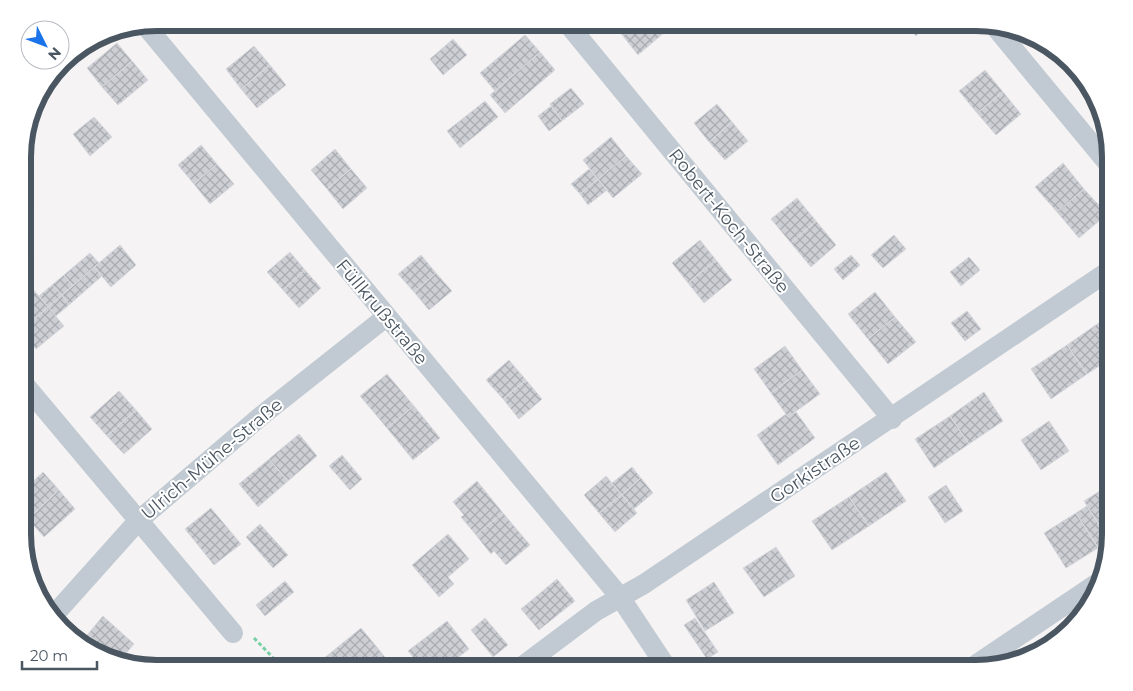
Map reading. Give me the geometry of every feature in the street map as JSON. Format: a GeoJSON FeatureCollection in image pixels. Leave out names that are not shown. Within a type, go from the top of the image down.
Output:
{"type":"FeatureCollection","features":[{"type":"Feature","properties":{"kind":"street","name":"Robert-Koch-Straße"},"geometry":{"type":"LineString","coordinates":[[575,31],[892,419]]}},
{"type":"Feature","properties":{"kind":"street","name":"Füllkrußstraße"},"geometry":{"type":"LineString","coordinates":[[151,32],[620,598],[661,659]]}},
{"type":"Feature","properties":{"kind":"street"},"geometry":{"type":"LineString","coordinates":[[1001,34],[1101,155]]}},
{"type":"Feature","properties":{"kind":"street","name":"Gorkistraße"},"geometry":{"type":"LineString","coordinates":[[531,660],[596,611],[644,584],[892,419],[1101,276]]}},
{"type":"Feature","properties":{"kind":"street","name":"Ulrich-Mühe-Straße"},"geometry":{"type":"LineString","coordinates":[[57,611],[138,521],[261,416],[386,316]]}},
{"type":"Feature","properties":{"kind":"street"},"geometry":{"type":"LineString","coordinates":[[31,392],[233,633]]}},
{"type":"Feature","properties":{"kind":"street"},"geometry":{"type":"LineString","coordinates":[[983,659],[1090,588]]}},
{"type":"Feature","properties":{"kind":"path"},"geometry":{"type":"LineString","coordinates":[[233,633],[250,634],[274,660]]}},
{"type":"Feature","properties":{"kind":"building"},"geometry":{"type":"Polygon","coordinates":[[[619,31],[628,31],[623,36],[619,31]]]}},
{"type":"Feature","properties":{"kind":"building"},"geometry":{"type":"Polygon","coordinates":[[[628,31],[666,31],[638,55],[623,36],[628,31]]]}},
{"type":"Feature","properties":{"kind":"building"},"geometry":{"type":"Polygon","coordinates":[[[911,31],[922,31],[916,36],[911,31]]]}},
{"type":"Feature","properties":{"kind":"building"},"geometry":{"type":"Polygon","coordinates":[[[525,35],[540,52],[495,91],[480,73],[525,35]]]}},
{"type":"Feature","properties":{"kind":"building"},"geometry":{"type":"Polygon","coordinates":[[[453,39],[467,55],[443,75],[430,59],[453,39]]]}},
{"type":"Feature","properties":{"kind":"building"},"geometry":{"type":"Polygon","coordinates":[[[117,43],[132,61],[102,87],[87,68],[117,43]]]}},
{"type":"Feature","properties":{"kind":"building"},"geometry":{"type":"Polygon","coordinates":[[[254,46],[270,65],[241,89],[226,69],[254,46]]]}},
{"type":"Feature","properties":{"kind":"building"},"geometry":{"type":"Polygon","coordinates":[[[540,52],[555,70],[505,113],[490,95],[540,52]]]}},
{"type":"Feature","properties":{"kind":"building"},"geometry":{"type":"Polygon","coordinates":[[[132,61],[148,80],[118,105],[102,87],[132,61]]]}},
{"type":"Feature","properties":{"kind":"building"},"geometry":{"type":"Polygon","coordinates":[[[270,65],[286,85],[257,108],[241,89],[270,65]]]}},
{"type":"Feature","properties":{"kind":"building"},"geometry":{"type":"Polygon","coordinates":[[[985,70],[1003,92],[977,113],[959,91],[985,70]]]}},
{"type":"Feature","properties":{"kind":"building"},"geometry":{"type":"Polygon","coordinates":[[[571,88],[584,104],[562,121],[550,104],[571,88]]]}},
{"type":"Feature","properties":{"kind":"building"},"geometry":{"type":"Polygon","coordinates":[[[1003,92],[1021,114],[996,135],[977,113],[1003,92]]]}},
{"type":"Feature","properties":{"kind":"building"},"geometry":{"type":"Polygon","coordinates":[[[485,101],[498,117],[460,148],[447,131],[485,101]]]}},
{"type":"Feature","properties":{"kind":"building"},"geometry":{"type":"Polygon","coordinates":[[[717,104],[732,122],[709,142],[694,123],[717,104]]]}},
{"type":"Feature","properties":{"kind":"building"},"geometry":{"type":"Polygon","coordinates":[[[551,106],[562,121],[549,131],[538,116],[551,106]]]}},
{"type":"Feature","properties":{"kind":"building"},"geometry":{"type":"Polygon","coordinates":[[[94,117],[112,137],[90,156],[73,134],[94,117]]]}},
{"type":"Feature","properties":{"kind":"building"},"geometry":{"type":"Polygon","coordinates":[[[732,122],[748,141],[725,160],[709,142],[732,122]]]}},
{"type":"Feature","properties":{"kind":"building"},"geometry":{"type":"Polygon","coordinates":[[[611,137],[626,156],[598,179],[583,160],[611,137]]]}},
{"type":"Feature","properties":{"kind":"building"},"geometry":{"type":"Polygon","coordinates":[[[201,145],[217,164],[194,184],[178,165],[201,145]]]}},
{"type":"Feature","properties":{"kind":"building"},"geometry":{"type":"Polygon","coordinates":[[[335,149],[351,169],[327,189],[311,170],[335,149]]]}},
{"type":"Feature","properties":{"kind":"building"},"geometry":{"type":"Polygon","coordinates":[[[626,156],[642,174],[613,198],[598,179],[626,156]]]}},
{"type":"Feature","properties":{"kind":"building"},"geometry":{"type":"Polygon","coordinates":[[[1063,163],[1084,189],[1057,212],[1035,187],[1063,163]]]}},
{"type":"Feature","properties":{"kind":"building"},"geometry":{"type":"Polygon","coordinates":[[[217,164],[234,184],[210,204],[194,184],[217,164]]]}},
{"type":"Feature","properties":{"kind":"building"},"geometry":{"type":"Polygon","coordinates":[[[351,169],[367,188],[343,209],[327,189],[351,169]]]}},
{"type":"Feature","properties":{"kind":"building"},"geometry":{"type":"Polygon","coordinates":[[[589,169],[598,179],[580,194],[571,184],[589,169]]]}},
{"type":"Feature","properties":{"kind":"building"},"geometry":{"type":"Polygon","coordinates":[[[598,179],[607,190],[588,205],[580,194],[598,179]]]}},
{"type":"Feature","properties":{"kind":"building"},"geometry":{"type":"Polygon","coordinates":[[[1084,189],[1101,207],[1101,219],[1079,238],[1057,212],[1084,189]]]}},
{"type":"Feature","properties":{"kind":"building"},"geometry":{"type":"Polygon","coordinates":[[[797,198],[816,221],[791,243],[771,219],[797,198]]]}},
{"type":"Feature","properties":{"kind":"building"},"geometry":{"type":"Polygon","coordinates":[[[816,221],[836,245],[811,267],[791,243],[816,221]]]}},
{"type":"Feature","properties":{"kind":"building"},"geometry":{"type":"Polygon","coordinates":[[[894,235],[906,249],[883,268],[871,255],[894,235]]]}},
{"type":"Feature","properties":{"kind":"building"},"geometry":{"type":"Polygon","coordinates":[[[700,240],[716,260],[688,283],[672,263],[700,240]]]}},
{"type":"Feature","properties":{"kind":"building"},"geometry":{"type":"Polygon","coordinates":[[[120,245],[136,265],[111,287],[94,267],[120,245]]]}},
{"type":"Feature","properties":{"kind":"building"},"geometry":{"type":"Polygon","coordinates":[[[290,252],[305,270],[283,290],[267,272],[290,252]]]}},
{"type":"Feature","properties":{"kind":"building"},"geometry":{"type":"Polygon","coordinates":[[[90,253],[99,263],[73,286],[64,275],[90,253]]]}},
{"type":"Feature","properties":{"kind":"building"},"geometry":{"type":"Polygon","coordinates":[[[421,255],[436,273],[414,292],[398,274],[421,255]]]}},
{"type":"Feature","properties":{"kind":"building"},"geometry":{"type":"Polygon","coordinates":[[[851,255],[860,265],[843,280],[834,269],[851,255]]]}},
{"type":"Feature","properties":{"kind":"building"},"geometry":{"type":"Polygon","coordinates":[[[969,257],[980,270],[961,286],[950,272],[969,257]]]}},
{"type":"Feature","properties":{"kind":"building"},"geometry":{"type":"Polygon","coordinates":[[[716,260],[732,280],[704,303],[688,283],[716,260]]]}},
{"type":"Feature","properties":{"kind":"building"},"geometry":{"type":"Polygon","coordinates":[[[94,267],[102,276],[69,305],[62,295],[94,267]]]}},
{"type":"Feature","properties":{"kind":"building"},"geometry":{"type":"Polygon","coordinates":[[[305,270],[321,288],[299,308],[283,290],[305,270]]]}},
{"type":"Feature","properties":{"kind":"building"},"geometry":{"type":"Polygon","coordinates":[[[436,273],[452,291],[429,310],[414,292],[436,273]]]}},
{"type":"Feature","properties":{"kind":"building"},"geometry":{"type":"Polygon","coordinates":[[[64,275],[73,286],[62,295],[52,285],[64,275]]]}},
{"type":"Feature","properties":{"kind":"building"},"geometry":{"type":"Polygon","coordinates":[[[52,285],[62,295],[48,307],[39,296],[52,285]]]}},
{"type":"Feature","properties":{"kind":"building"},"geometry":{"type":"Polygon","coordinates":[[[31,289],[48,307],[31,322],[31,289]]]}},
{"type":"Feature","properties":{"kind":"building"},"geometry":{"type":"Polygon","coordinates":[[[875,292],[895,317],[868,339],[848,314],[875,292]]]}},
{"type":"Feature","properties":{"kind":"building"},"geometry":{"type":"Polygon","coordinates":[[[62,295],[69,305],[56,316],[48,307],[62,295]]]}},
{"type":"Feature","properties":{"kind":"building"},"geometry":{"type":"Polygon","coordinates":[[[48,307],[64,326],[36,349],[31,343],[31,322],[48,307]]]}},
{"type":"Feature","properties":{"kind":"building"},"geometry":{"type":"Polygon","coordinates":[[[967,311],[981,329],[965,341],[951,323],[967,311]]]}},
{"type":"Feature","properties":{"kind":"building"},"geometry":{"type":"Polygon","coordinates":[[[895,317],[916,342],[888,364],[868,339],[895,317]]]}},
{"type":"Feature","properties":{"kind":"building"},"geometry":{"type":"Polygon","coordinates":[[[1101,321],[1101,365],[1087,374],[1067,345],[1101,321]]]}},
{"type":"Feature","properties":{"kind":"building"},"geometry":{"type":"Polygon","coordinates":[[[1067,345],[1087,374],[1051,399],[1031,369],[1067,345]]]}},
{"type":"Feature","properties":{"kind":"building"},"geometry":{"type":"Polygon","coordinates":[[[785,346],[802,370],[771,393],[754,369],[785,346]]]}},
{"type":"Feature","properties":{"kind":"building"},"geometry":{"type":"Polygon","coordinates":[[[509,360],[526,380],[503,399],[486,380],[509,360]]]}},
{"type":"Feature","properties":{"kind":"building"},"geometry":{"type":"Polygon","coordinates":[[[802,370],[820,394],[788,417],[771,393],[802,370]]]}},
{"type":"Feature","properties":{"kind":"building"},"geometry":{"type":"Polygon","coordinates":[[[387,374],[414,406],[387,428],[360,396],[387,374]]]}},
{"type":"Feature","properties":{"kind":"building"},"geometry":{"type":"Polygon","coordinates":[[[526,380],[542,399],[519,419],[503,399],[526,380]]]}},
{"type":"Feature","properties":{"kind":"building"},"geometry":{"type":"Polygon","coordinates":[[[119,391],[136,410],[107,436],[90,417],[119,391]]]}},
{"type":"Feature","properties":{"kind":"building"},"geometry":{"type":"Polygon","coordinates":[[[984,392],[1003,421],[969,444],[950,416],[984,392]]]}},
{"type":"Feature","properties":{"kind":"building"},"geometry":{"type":"Polygon","coordinates":[[[414,406],[440,438],[413,460],[387,428],[414,406]]]}},
{"type":"Feature","properties":{"kind":"building"},"geometry":{"type":"Polygon","coordinates":[[[136,410],[152,429],[124,454],[107,436],[136,410]]]}},
{"type":"Feature","properties":{"kind":"building"},"geometry":{"type":"Polygon","coordinates":[[[796,412],[815,438],[778,465],[757,435],[786,414],[788,417],[796,412]]]}},
{"type":"Feature","properties":{"kind":"building"},"geometry":{"type":"Polygon","coordinates":[[[950,416],[969,444],[934,468],[915,439],[950,416]]]}},
{"type":"Feature","properties":{"kind":"building"},"geometry":{"type":"Polygon","coordinates":[[[1049,421],[1069,451],[1041,470],[1021,440],[1049,421]]]}},
{"type":"Feature","properties":{"kind":"building"},"geometry":{"type":"Polygon","coordinates":[[[299,434],[317,456],[288,481],[269,459],[299,434]]]}},
{"type":"Feature","properties":{"kind":"building"},"geometry":{"type":"Polygon","coordinates":[[[342,455],[362,479],[350,490],[329,466],[342,455]]]}},
{"type":"Feature","properties":{"kind":"building"},"geometry":{"type":"Polygon","coordinates":[[[269,459],[288,481],[258,507],[239,484],[269,459]]]}},
{"type":"Feature","properties":{"kind":"building"},"geometry":{"type":"Polygon","coordinates":[[[632,467],[641,478],[622,495],[612,483],[632,467]]]}},
{"type":"Feature","properties":{"kind":"building"},"geometry":{"type":"Polygon","coordinates":[[[43,472],[59,490],[31,516],[31,483],[43,472]]]}},
{"type":"Feature","properties":{"kind":"building"},"geometry":{"type":"Polygon","coordinates":[[[886,472],[906,501],[869,526],[849,497],[886,472]]]}},
{"type":"Feature","properties":{"kind":"building"},"geometry":{"type":"Polygon","coordinates":[[[606,476],[622,495],[599,513],[584,495],[606,476]]]}},
{"type":"Feature","properties":{"kind":"building"},"geometry":{"type":"Polygon","coordinates":[[[641,478],[653,493],[634,509],[622,495],[641,478]]]}},
{"type":"Feature","properties":{"kind":"building"},"geometry":{"type":"Polygon","coordinates":[[[477,481],[503,513],[476,535],[461,517],[464,515],[453,502],[477,481]]]}},
{"type":"Feature","properties":{"kind":"building"},"geometry":{"type":"Polygon","coordinates":[[[946,485],[963,511],[945,523],[928,497],[946,485]]]}},
{"type":"Feature","properties":{"kind":"building"},"geometry":{"type":"Polygon","coordinates":[[[59,490],[75,509],[44,537],[31,522],[31,516],[59,490]]]}},
{"type":"Feature","properties":{"kind":"building"},"geometry":{"type":"Polygon","coordinates":[[[1101,490],[1101,521],[1098,523],[1084,501],[1101,490]]]}},
{"type":"Feature","properties":{"kind":"building"},"geometry":{"type":"Polygon","coordinates":[[[622,495],[637,513],[615,532],[599,513],[622,495]]]}},
{"type":"Feature","properties":{"kind":"building"},"geometry":{"type":"Polygon","coordinates":[[[849,497],[869,526],[832,550],[812,521],[849,497]]]}},
{"type":"Feature","properties":{"kind":"building"},"geometry":{"type":"Polygon","coordinates":[[[1087,506],[1101,528],[1100,548],[1099,549],[1076,513],[1087,506]]]}},
{"type":"Feature","properties":{"kind":"building"},"geometry":{"type":"Polygon","coordinates":[[[211,508],[241,544],[214,565],[185,529],[211,508]]]}},
{"type":"Feature","properties":{"kind":"building"},"geometry":{"type":"Polygon","coordinates":[[[503,513],[530,545],[506,565],[494,551],[491,554],[476,535],[503,513]]]}},
{"type":"Feature","properties":{"kind":"building"},"geometry":{"type":"Polygon","coordinates":[[[1076,513],[1098,548],[1066,568],[1044,533],[1076,513]]]}},
{"type":"Feature","properties":{"kind":"building"},"geometry":{"type":"Polygon","coordinates":[[[260,524],[288,555],[273,568],[246,537],[260,524]]]}},
{"type":"Feature","properties":{"kind":"building"},"geometry":{"type":"Polygon","coordinates":[[[448,534],[469,559],[448,577],[454,584],[439,597],[412,565],[448,534]]]}},
{"type":"Feature","properties":{"kind":"building"},"geometry":{"type":"Polygon","coordinates":[[[776,547],[795,576],[764,597],[743,568],[776,547]]]}},
{"type":"Feature","properties":{"kind":"building"},"geometry":{"type":"Polygon","coordinates":[[[557,579],[575,601],[539,630],[521,609],[557,579]]]}},
{"type":"Feature","properties":{"kind":"building"},"geometry":{"type":"Polygon","coordinates":[[[285,581],[294,592],[265,616],[256,605],[285,581]]]}},
{"type":"Feature","properties":{"kind":"building"},"geometry":{"type":"Polygon","coordinates":[[[714,582],[734,613],[705,631],[686,600],[714,582]]]}},
{"type":"Feature","properties":{"kind":"building"},"geometry":{"type":"Polygon","coordinates":[[[103,616],[134,644],[124,655],[102,647],[88,634],[103,616]]]}},
{"type":"Feature","properties":{"kind":"building"},"geometry":{"type":"Polygon","coordinates":[[[485,618],[508,645],[493,657],[471,630],[485,618]]]}},
{"type":"Feature","properties":{"kind":"building"},"geometry":{"type":"Polygon","coordinates":[[[695,618],[718,652],[707,659],[684,625],[695,618]]]}},
{"type":"Feature","properties":{"kind":"building"},"geometry":{"type":"Polygon","coordinates":[[[447,621],[469,649],[456,660],[415,660],[408,651],[447,621]]]}},
{"type":"Feature","properties":{"kind":"building"},"geometry":{"type":"Polygon","coordinates":[[[361,628],[387,660],[322,660],[361,628]]]}},
{"type":"Feature","properties":{"kind":"building"},"geometry":{"type":"Polygon","coordinates":[[[88,634],[102,647],[94,643],[85,637],[88,634]]]}}]}
